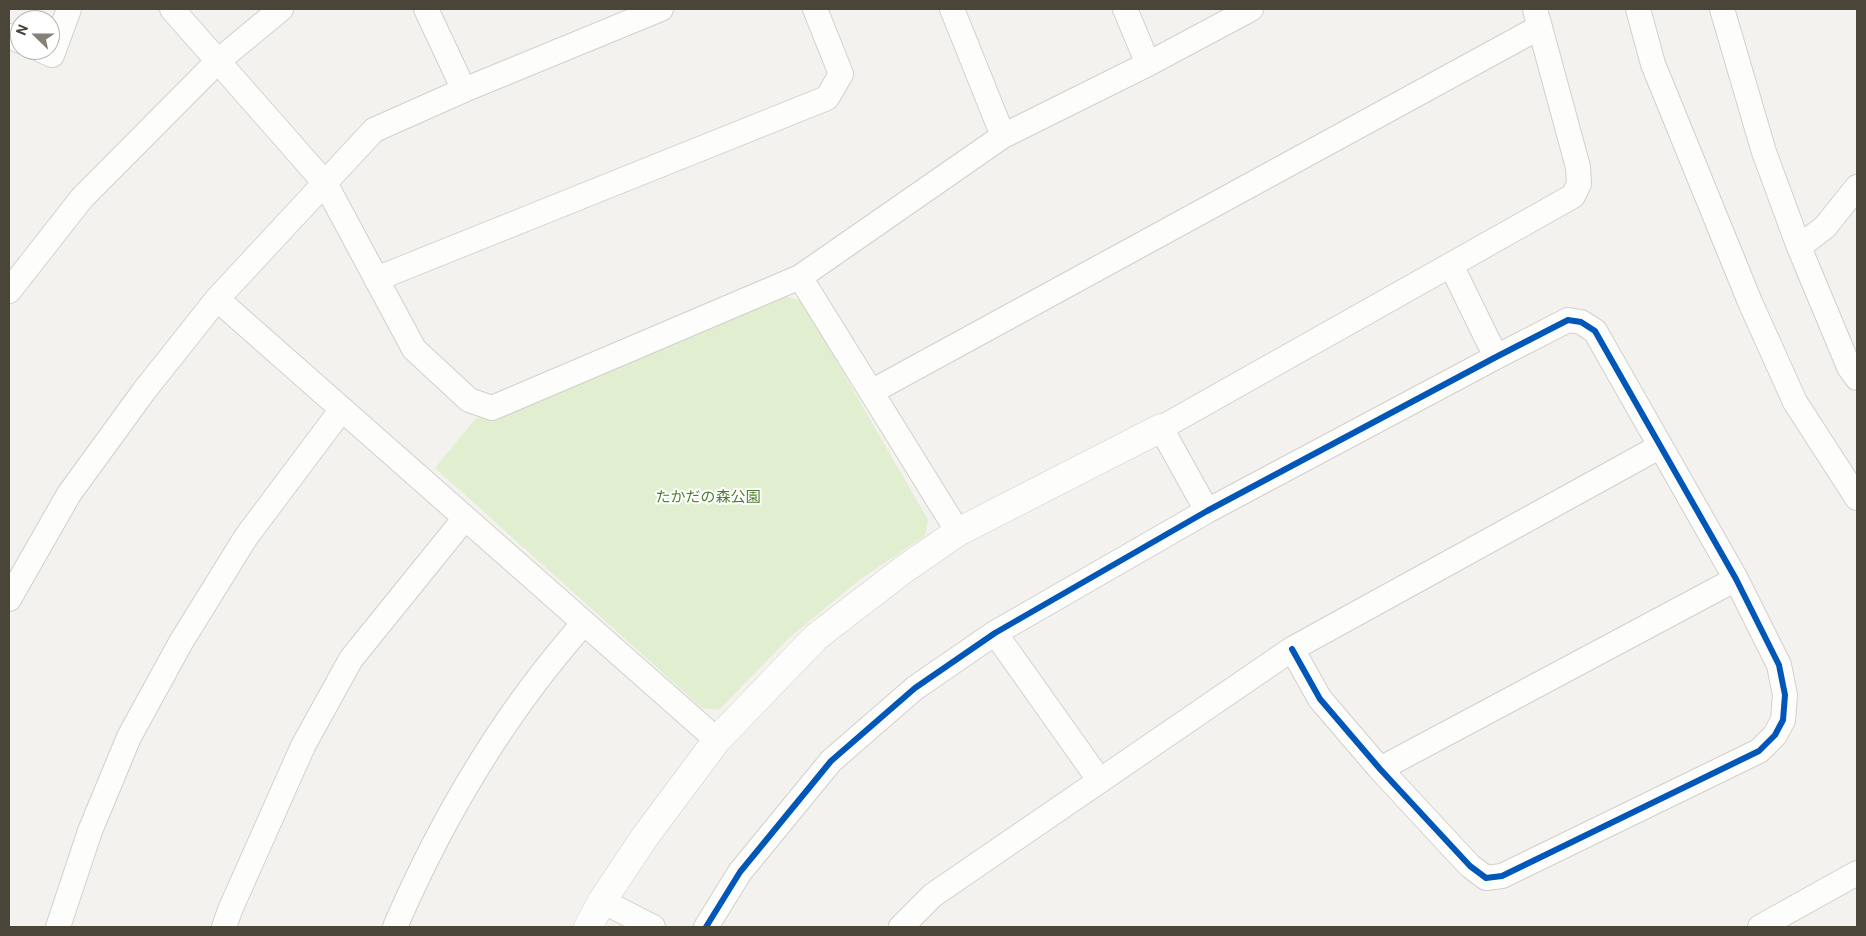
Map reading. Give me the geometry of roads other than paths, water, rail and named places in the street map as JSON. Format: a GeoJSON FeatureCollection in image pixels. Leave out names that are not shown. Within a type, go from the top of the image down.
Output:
{"type":"FeatureCollection","features":[{"type":"Feature","properties":{"kind":"street"},"geometry":{"type":"LineString","coordinates":[[60,33],[69,9]]}},
{"type":"Feature","properties":{"kind":"street"},"geometry":{"type":"LineString","coordinates":[[172,9],[325,183],[414,350],[468,400],[492,408],[800,277],[1003,136],[1148,64],[1251,9]]}},
{"type":"Feature","properties":{"kind":"street"},"geometry":{"type":"LineString","coordinates":[[9,290],[82,198],[218,61],[281,9]]}},
{"type":"Feature","properties":{"kind":"street"},"geometry":{"type":"LineString","coordinates":[[426,9],[464,90]]}},
{"type":"Feature","properties":{"kind":"street"},"geometry":{"type":"LineString","coordinates":[[9,599],[68,494],[144,391],[217,298],[374,130],[464,90],[661,9]]}},
{"type":"Feature","properties":{"kind":"street"},"geometry":{"type":"LineString","coordinates":[[376,278],[827,98],[841,74],[815,9]]}},
{"type":"Feature","properties":{"kind":"street"},"geometry":{"type":"LineString","coordinates":[[952,9],[1003,136]]}},
{"type":"Feature","properties":{"kind":"street"},"geometry":{"type":"LineString","coordinates":[[1125,9],[1148,64]]}},
{"type":"Feature","properties":{"kind":"street"},"geometry":{"type":"LineString","coordinates":[[1638,9],[1653,64],[1750,302],[1795,402],[1857,498]]}},
{"type":"Feature","properties":{"kind":"street"},"geometry":{"type":"LineString","coordinates":[[1722,9],[1764,152],[1799,247],[1849,367],[1857,378]]}},
{"type":"Feature","properties":{"kind":"street"},"geometry":{"type":"LineString","coordinates":[[588,927],[602,901],[644,838],[717,740],[816,637],[903,570],[958,532],[1161,428],[1573,196],[1579,184],[1578,167],[1538,18],[871,392]]}},
{"type":"Feature","properties":{"kind":"street"},"geometry":{"type":"LineString","coordinates":[[1799,247],[1825,227],[1857,187]]}},
{"type":"Feature","properties":{"kind":"street"},"geometry":{"type":"LineString","coordinates":[[1451,265],[1496,356]]}},
{"type":"Feature","properties":{"kind":"street"},"geometry":{"type":"LineString","coordinates":[[800,277],[958,532]]}},
{"type":"Feature","properties":{"kind":"street"},"geometry":{"type":"LineString","coordinates":[[217,298],[717,740]]}},
{"type":"Feature","properties":{"kind":"street"},"geometry":{"type":"LineString","coordinates":[[706,927],[740,872],[831,761],[915,688],[995,633],[1206,511],[1496,356],[1568,320],[1580,322],[1595,331],[1659,447],[1736,579],[1779,665],[1785,695],[1783,720],[1775,735],[1759,752],[1502,876],[1486,878],[1470,866],[1380,769],[1320,699],[1292,649]]}},
{"type":"Feature","properties":{"kind":"street"},"geometry":{"type":"LineString","coordinates":[[58,927],[90,831],[129,737],[180,642],[246,537],[342,409]]}},
{"type":"Feature","properties":{"kind":"street"},"geometry":{"type":"LineString","coordinates":[[1161,428],[1206,511]]}},
{"type":"Feature","properties":{"kind":"street"},"geometry":{"type":"LineString","coordinates":[[901,927],[933,895],[1292,649],[1659,447]]}},
{"type":"Feature","properties":{"kind":"street"},"geometry":{"type":"LineString","coordinates":[[224,927],[303,746],[351,659],[465,518]]}},
{"type":"Feature","properties":{"kind":"street"},"geometry":{"type":"LineString","coordinates":[[1380,769],[1736,579]]}},
{"type":"Feature","properties":{"kind":"street"},"geometry":{"type":"LineString","coordinates":[[395,927],[411,889],[492,745],[550,661],[584,623]]}},
{"type":"Feature","properties":{"kind":"street"},"geometry":{"type":"LineString","coordinates":[[995,633],[1100,781]]}},
{"type":"Feature","properties":{"kind":"street"},"geometry":{"type":"LineString","coordinates":[[1760,927],[1857,873]]}},
{"type":"Feature","properties":{"kind":"street"},"geometry":{"type":"LineString","coordinates":[[602,901],[653,927]]}},
{"type":"Feature","properties":{"kind":"park label","name":"たかだの森公園"},"geometry":{"type":"Point","coordinates":[708,498]}}]}
